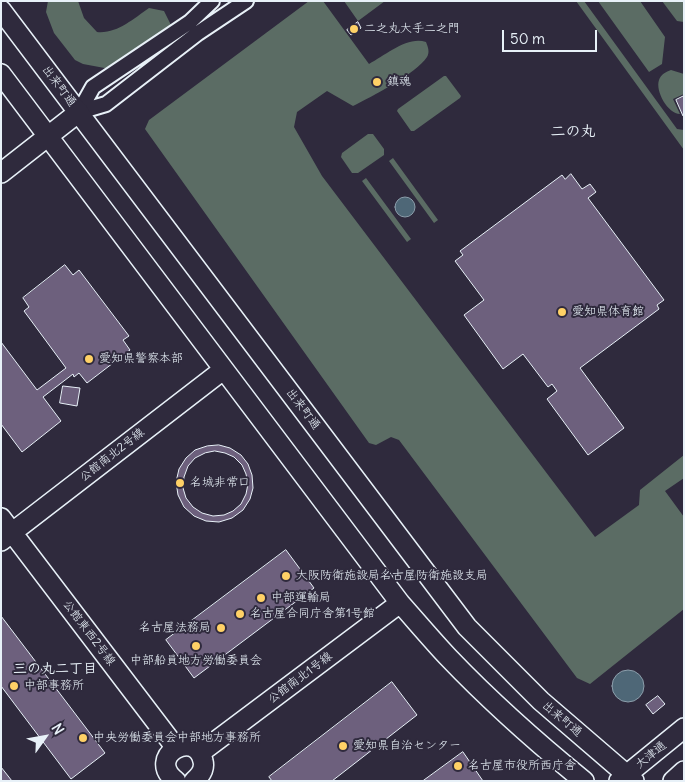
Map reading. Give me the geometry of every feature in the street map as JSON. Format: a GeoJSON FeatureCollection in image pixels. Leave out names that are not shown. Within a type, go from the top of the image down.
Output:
{"type":"FeatureCollection","features":[{"type":"Feature","properties":{"kind":"main road","name":"出来町通"},"geometry":{"type":"LineString","coordinates":[[1,10],[467,627],[541,700],[627,779]]}},
{"type":"Feature","properties":{"kind":"main road"},"geometry":{"type":"LineString","coordinates":[[1,74],[400,602],[447,656],[500,709],[584,781]]}},
{"type":"Feature","properties":{"kind":"main road"},"geometry":{"type":"LineString","coordinates":[[1,173],[79,112]]}},
{"type":"Feature","properties":{"kind":"main road","name":"公館南北2号線"},"geometry":{"type":"LineString","coordinates":[[5,531],[223,370]]}},
{"type":"Feature","properties":{"kind":"main road","name":"公館東西2号線"},"geometry":{"type":"LineString","coordinates":[[5,531],[176,748]]}},
{"type":"Feature","properties":{"kind":"main road","name":"公館南北1号線"},"geometry":{"type":"LineString","coordinates":[[200,753],[400,602]]}},
{"type":"Feature","properties":{"kind":"main road","name":"大津通"},"geometry":{"type":"LineString","coordinates":[[627,779],[684,728]]}},
{"type":"Feature","properties":{"kind":"main road"},"geometry":{"type":"LineString","coordinates":[[170,779],[168,755],[176,748],[186,746],[200,753],[203,765],[198,780]]}},
{"type":"Feature","properties":{"kind":"main road"},"geometry":{"type":"LineString","coordinates":[[674,781],[684,771]]}},
{"type":"Feature","properties":{"kind":"street"},"geometry":{"type":"LineString","coordinates":[[79,112],[93,87],[190,22],[212,1]]}},
{"type":"Feature","properties":{"kind":"street"},"geometry":{"type":"LineString","coordinates":[[79,112],[106,104],[198,33],[246,1]]}},
{"type":"Feature","properties":{"kind":"green space"},"geometry":{"type":"Polygon","coordinates":[[[48,1],[78,1],[84,18],[97,32],[111,31],[118,28],[149,8],[164,11],[171,25],[110,69],[83,64],[75,60],[54,33],[46,12],[48,1]]]}},
{"type":"Feature","properties":{"kind":"green space"},"geometry":{"type":"Polygon","coordinates":[[[309,1],[323,1],[369,64],[404,44],[419,41],[426,42],[429,51],[427,57],[403,78],[353,106],[327,91],[297,112],[294,127],[322,176],[595,537],[639,505],[640,490],[684,455],[684,478],[665,491],[684,517],[684,609],[590,684],[577,678],[399,440],[391,437],[376,445],[369,443],[145,129],[149,120],[309,1]]]}},
{"type":"Feature","properties":{"kind":"green space"},"geometry":{"type":"Polygon","coordinates":[[[344,1],[385,1],[358,21],[344,1]]]}},
{"type":"Feature","properties":{"kind":"green space"},"geometry":{"type":"Polygon","coordinates":[[[576,1],[584,1],[677,129],[684,130],[684,150],[576,1]]]}},
{"type":"Feature","properties":{"kind":"green space"},"geometry":{"type":"Polygon","coordinates":[[[598,1],[640,1],[665,37],[662,64],[649,72],[598,1]]]}},
{"type":"Feature","properties":{"kind":"green space"},"geometry":{"type":"Polygon","coordinates":[[[662,1],[684,1],[684,22],[677,21],[662,1]]]}},
{"type":"Feature","properties":{"kind":"green space"},"geometry":{"type":"Polygon","coordinates":[[[671,70],[684,74],[684,94],[673,99],[680,114],[675,113],[667,106],[659,90],[660,78],[671,70]]]}},
{"type":"Feature","properties":{"kind":"green space"},"geometry":{"type":"Polygon","coordinates":[[[446,76],[461,96],[460,98],[414,131],[411,131],[397,111],[398,109],[446,76]]]}},
{"type":"Feature","properties":{"kind":"green space"},"geometry":{"type":"Polygon","coordinates":[[[368,134],[373,134],[384,149],[384,155],[358,173],[352,173],[341,157],[342,153],[368,134]]]}},
{"type":"Feature","properties":{"kind":"green space"},"geometry":{"type":"Polygon","coordinates":[[[393,158],[438,220],[434,223],[389,161],[393,158]]]}},
{"type":"Feature","properties":{"kind":"green space"},"geometry":{"type":"Polygon","coordinates":[[[366,178],[411,239],[407,242],[362,181],[366,178]]]}},
{"type":"Feature","properties":{"kind":"water"},"geometry":{"type":"Polygon","coordinates":[[[405,197],[412,200],[415,207],[412,214],[405,217],[398,214],[395,207],[398,200],[405,197]]]}},
{"type":"Feature","properties":{"kind":"water"},"geometry":{"type":"Polygon","coordinates":[[[628,670],[634,671],[639,675],[643,680],[643,692],[639,697],[634,701],[628,702],[622,701],[617,697],[613,692],[612,686],[613,680],[617,675],[622,671],[628,670]]]}},
{"type":"Feature","properties":{"kind":"building","name":"二之丸大手二之門"},"geometry":{"type":"Polygon","coordinates":[[[358,22],[361,28],[351,35],[347,30],[358,22]]]}},
{"type":"Feature","properties":{"kind":"building"},"geometry":{"type":"Polygon","coordinates":[[[684,96],[684,116],[683,116],[676,100],[684,96]]]}},
{"type":"Feature","properties":{"kind":"building","name":"愛知県体育館"},"geometry":{"type":"Polygon","coordinates":[[[571,174],[582,189],[590,184],[596,192],[588,198],[664,300],[657,305],[659,309],[580,368],[624,428],[588,455],[547,399],[557,391],[552,384],[548,387],[523,354],[503,369],[464,315],[484,300],[455,261],[463,255],[460,251],[562,175],[565,179],[571,174]]]}},
{"type":"Feature","properties":{"kind":"building","name":"愛知県警察本部"},"geometry":{"type":"Polygon","coordinates":[[[65,265],[73,275],[79,270],[129,336],[123,340],[130,350],[87,383],[79,373],[74,377],[73,374],[43,397],[61,421],[22,452],[1,424],[1,342],[37,390],[66,368],[24,311],[29,307],[23,298],[65,265]]]}},
{"type":"Feature","properties":{"kind":"building"},"geometry":{"type":"Polygon","coordinates":[[[63,386],[80,388],[77,406],[60,403],[63,386]]]}},
{"type":"Feature","properties":{"kind":"building","name":"名城非常口"},"geometry":{"type":"Polygon","coordinates":[[[219,445],[230,448],[241,455],[248,464],[252,475],[253,488],[250,499],[243,510],[232,518],[219,522],[206,521],[194,516],[184,507],[178,495],[176,482],[179,469],[186,458],[195,450],[219,445]],[[215,451],[205,453],[195,458],[188,466],[183,488],[186,498],[193,507],[202,513],[213,516],[224,515],[233,511],[241,504],[246,494],[248,484],[242,465],[234,457],[215,451]]]}},
{"type":"Feature","properties":{"kind":"building","name":"名古屋合同庁舎第1号館"},"geometry":{"type":"Polygon","coordinates":[[[286,550],[314,588],[194,678],[166,640],[286,550]]]}},
{"type":"Feature","properties":{"kind":"building"},"geometry":{"type":"Polygon","coordinates":[[[1,616],[105,753],[71,779],[1,686],[1,616]]]}},
{"type":"Feature","properties":{"kind":"building","name":"愛知県自治センター"},"geometry":{"type":"Polygon","coordinates":[[[392,682],[417,715],[332,781],[272,781],[269,777],[392,682]]]}},
{"type":"Feature","properties":{"kind":"building"},"geometry":{"type":"Polygon","coordinates":[[[658,696],[665,704],[653,714],[646,705],[658,696]]]}},
{"type":"Feature","properties":{"kind":"building","name":"名古屋市役所西庁舎"},"geometry":{"type":"Polygon","coordinates":[[[463,752],[483,781],[423,781],[463,752]]]}},
{"type":"Feature","properties":{"kind":"building"},"geometry":{"type":"Polygon","coordinates":[[[1,767],[12,781],[1,781],[1,767]]]}},
{"type":"Feature","properties":{"kind":"place","name":"二之丸大手二之門"},"geometry":{"type":"Point","coordinates":[354,29]}},
{"type":"Feature","properties":{"kind":"place","name":"鎮魂"},"geometry":{"type":"Point","coordinates":[377,82]}},
{"type":"Feature","properties":{"kind":"place","name":"愛知県体育館"},"geometry":{"type":"Point","coordinates":[562,312]}},
{"type":"Feature","properties":{"kind":"place","name":"愛知県警察本部"},"geometry":{"type":"Point","coordinates":[89,359]}},
{"type":"Feature","properties":{"kind":"place","name":"名城非常口"},"geometry":{"type":"Point","coordinates":[180,483]}},
{"type":"Feature","properties":{"kind":"place","name":"大阪防衛施設局名古屋防衛施設支局"},"geometry":{"type":"Point","coordinates":[286,576]}},
{"type":"Feature","properties":{"kind":"place","name":"中部運輸局"},"geometry":{"type":"Point","coordinates":[261,598]}},
{"type":"Feature","properties":{"kind":"place","name":"名古屋合同庁舎第1号館"},"geometry":{"type":"Point","coordinates":[240,614]}},
{"type":"Feature","properties":{"kind":"place","name":"名古屋法務局"},"geometry":{"type":"Point","coordinates":[221,628]}},
{"type":"Feature","properties":{"kind":"place","name":"中部船員地方労働委員会"},"geometry":{"type":"Point","coordinates":[196,646]}},
{"type":"Feature","properties":{"kind":"place","name":"中部事務所"},"geometry":{"type":"Point","coordinates":[14,686]}},
{"type":"Feature","properties":{"kind":"place","name":"中央労働委員会中部地方事務所"},"geometry":{"type":"Point","coordinates":[83,738]}},
{"type":"Feature","properties":{"kind":"place","name":"愛知県自治センター"},"geometry":{"type":"Point","coordinates":[343,746]}},
{"type":"Feature","properties":{"kind":"place","name":"名古屋市役所西庁舎"},"geometry":{"type":"Point","coordinates":[458,766]}},
{"type":"Feature","properties":{"kind":"district","name":"二の丸"},"geometry":{"type":"Point","coordinates":[573,132]}},
{"type":"Feature","properties":{"kind":"district","name":"三の丸二丁目"},"geometry":{"type":"Point","coordinates":[55,669]}}]}
